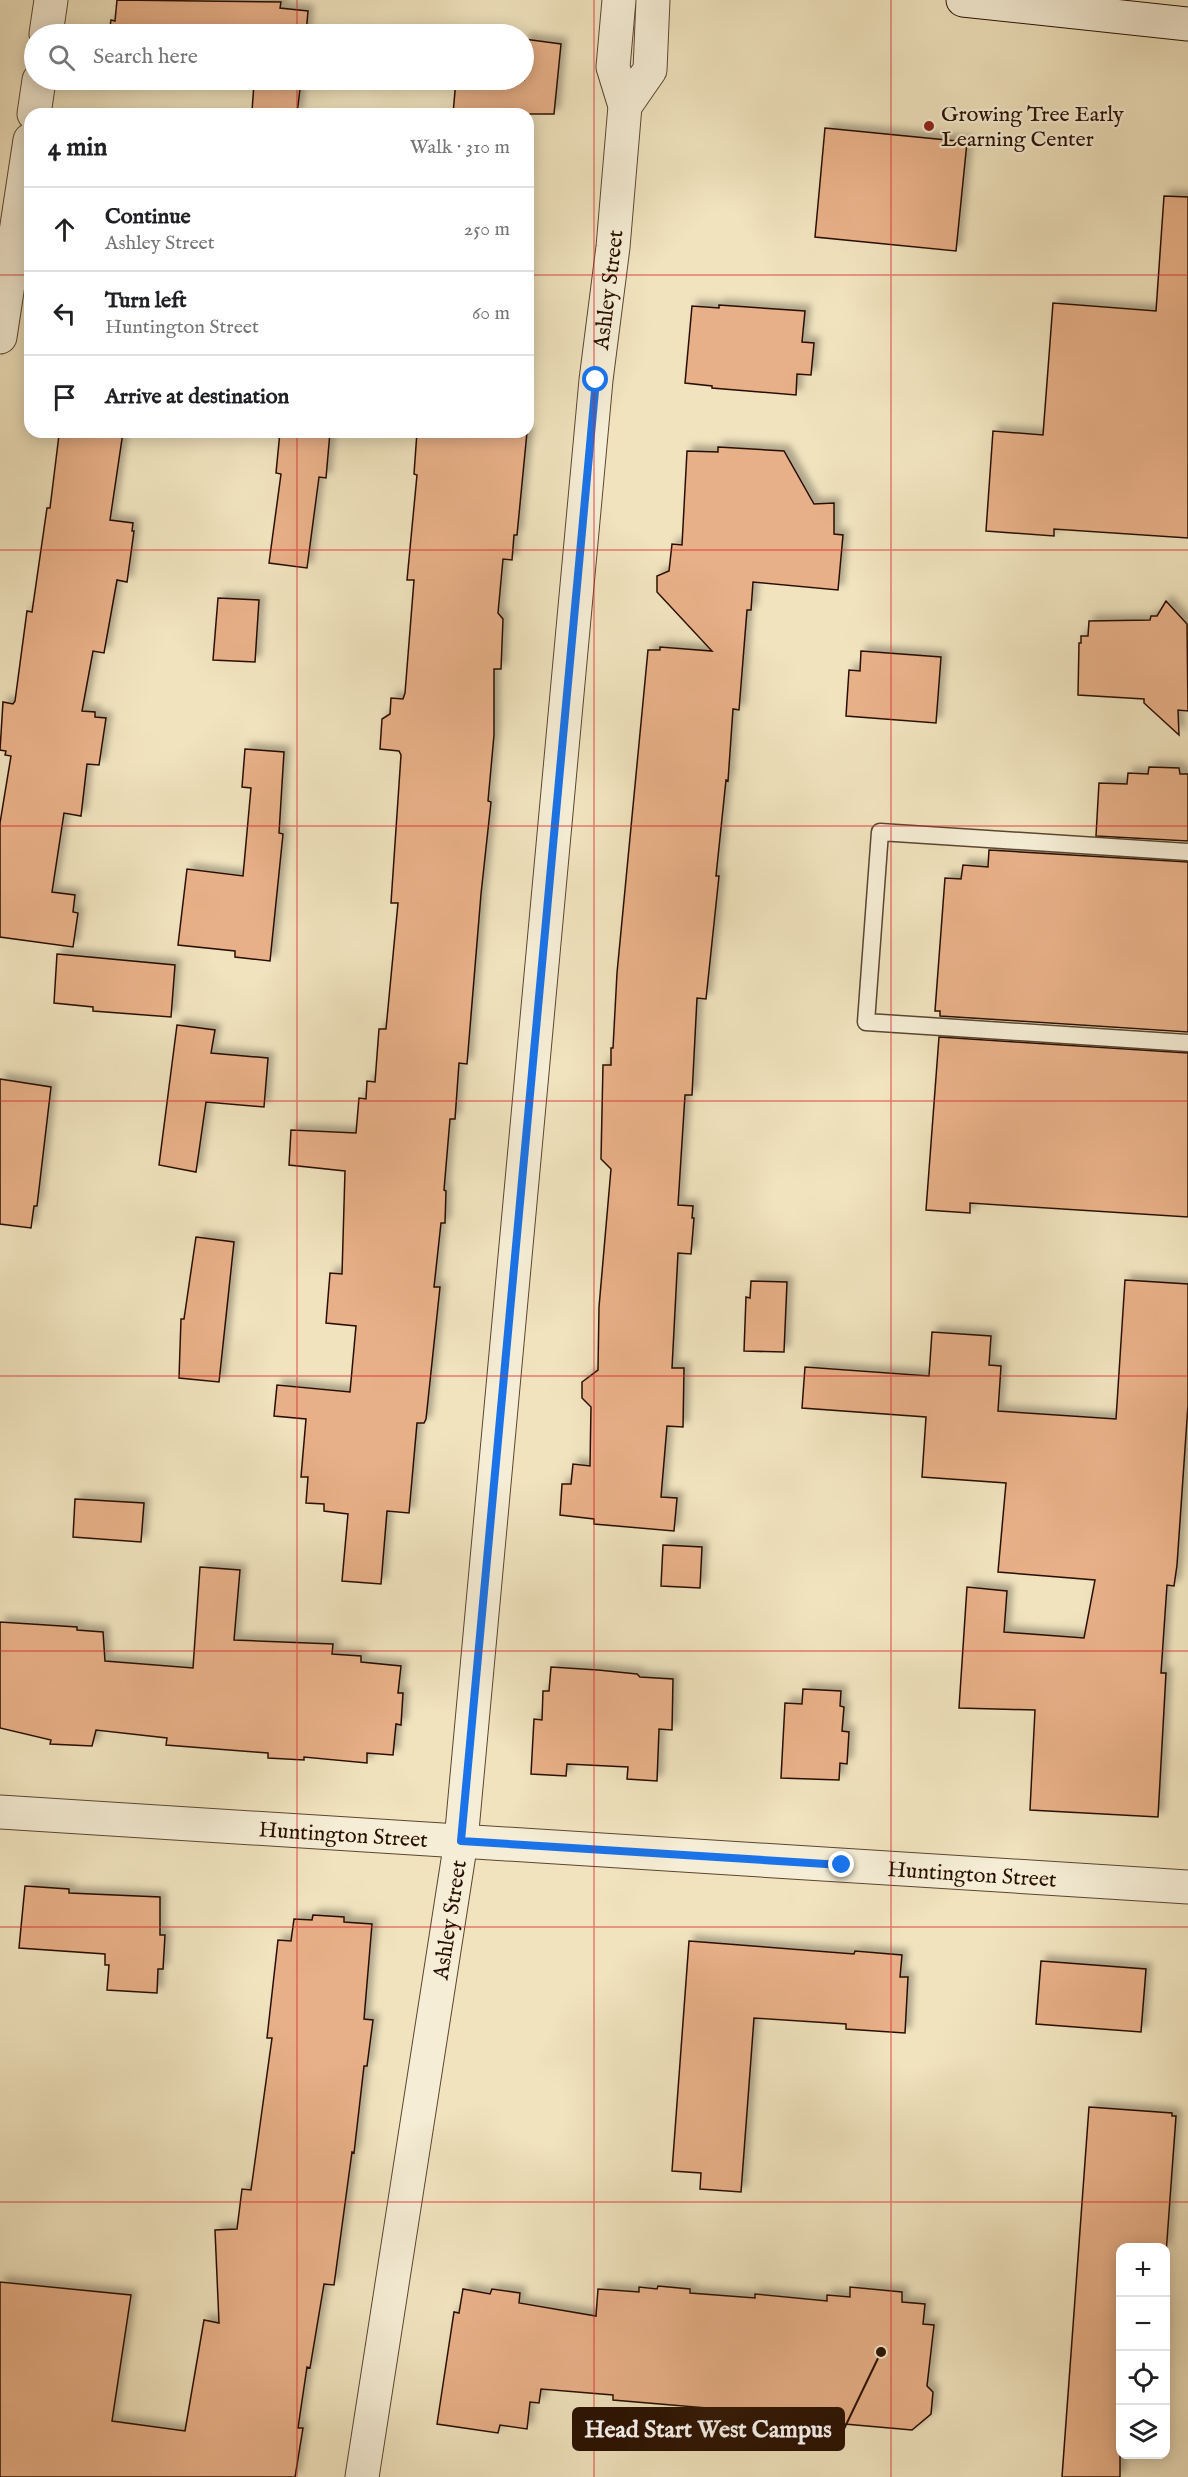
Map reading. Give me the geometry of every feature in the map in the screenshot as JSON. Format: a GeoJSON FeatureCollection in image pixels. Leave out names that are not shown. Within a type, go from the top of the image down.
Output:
{"type":"FeatureCollection","features":[{"type":"Feature","properties":{"kind":"street"},"geometry":{"type":"LineString","coordinates":[[47,24],[51,0]]}},
{"type":"Feature","properties":{"kind":"street","name":"Ashley Street"},"geometry":{"type":"LineString","coordinates":[[362,2477],[461,1841],[595,392],[613,247],[625,106],[613,68],[619,0]]}},
{"type":"Feature","properties":{"kind":"street","name":"Ashley Street"},"geometry":{"type":"LineString","coordinates":[[625,106],[650,70],[653,0]]}},
{"type":"Feature","properties":{"kind":"street"},"geometry":{"type":"LineString","coordinates":[[963,0],[1188,24]]}},
{"type":"Feature","properties":{"kind":"street"},"geometry":{"type":"LineString","coordinates":[[35,108],[38,90]]}},
{"type":"Feature","properties":{"kind":"street"},"geometry":{"type":"LineString","coordinates":[[0,337],[24,179]]}},
{"type":"Feature","properties":{"kind":"street","name":"Huntington Street"},"geometry":{"type":"LineString","coordinates":[[0,1812],[1188,1887]]}},
{"type":"Feature","properties":{"kind":"lane"},"geometry":{"type":"LineString","coordinates":[[1188,852],[880,832],[866,1022],[1188,1043]]}},
{"type":"Feature","properties":{"kind":"building"},"geometry":{"type":"Polygon","coordinates":[[[117,0],[281,2],[280,8],[308,11],[307,24],[110,24],[111,20],[115,21],[117,0]]]}},
{"type":"Feature","properties":{"kind":"building"},"geometry":{"type":"Polygon","coordinates":[[[534,40],[561,44],[554,114],[534,114],[534,108],[454,108],[455,90],[534,90],[534,40]]]}},
{"type":"Feature","properties":{"kind":"building"},"geometry":{"type":"Polygon","coordinates":[[[254,90],[300,90],[298,108],[252,108],[254,90]]]}},
{"type":"Feature","properties":{"kind":"building"},"geometry":{"type":"Polygon","coordinates":[[[825,128],[967,142],[956,251],[815,237],[825,128]]]}},
{"type":"Feature","properties":{"kind":"building"},"geometry":{"type":"Polygon","coordinates":[[[1164,196],[1188,197],[1188,538],[1054,529],[1054,536],[986,531],[993,431],[1043,435],[1053,303],[1156,311],[1164,196]]]}},
{"type":"Feature","properties":{"kind":"building"},"geometry":{"type":"Polygon","coordinates":[[[719,305],[805,311],[802,342],[814,343],[811,375],[797,374],[796,395],[712,388],[712,386],[685,383],[692,306],[719,308],[719,305]]]}},
{"type":"Feature","properties":{"kind":"building"},"geometry":{"type":"Polygon","coordinates":[[[59,438],[122,438],[110,520],[133,523],[132,531],[134,531],[127,582],[117,580],[104,653],[93,651],[82,711],[95,712],[95,717],[106,718],[99,765],[87,764],[81,816],[64,813],[52,892],[75,895],[73,912],[78,913],[73,947],[0,937],[0,823],[11,756],[5,755],[6,751],[0,750],[3,702],[13,704],[15,701],[27,611],[32,612],[47,508],[50,508],[59,438]]]}},
{"type":"Feature","properties":{"kind":"building"},"geometry":{"type":"Polygon","coordinates":[[[279,438],[329,438],[326,478],[319,477],[307,568],[269,563],[281,474],[276,473],[279,438]]]}},
{"type":"Feature","properties":{"kind":"building"},"geometry":{"type":"Polygon","coordinates":[[[417,438],[526,438],[517,535],[514,535],[512,560],[503,559],[498,613],[503,619],[501,669],[494,669],[494,735],[488,801],[491,802],[467,1064],[459,1063],[455,1119],[450,1119],[444,1190],[446,1191],[445,1223],[441,1223],[434,1287],[440,1287],[426,1419],[424,1423],[417,1423],[409,1513],[387,1511],[381,1584],[342,1581],[348,1514],[324,1511],[324,1504],[306,1503],[308,1477],[301,1477],[306,1419],[274,1416],[277,1385],[350,1392],[356,1326],[326,1323],[330,1273],[342,1274],[345,1171],[289,1165],[291,1130],[356,1133],[359,1098],[366,1099],[367,1081],[375,1082],[379,1029],[386,1029],[398,903],[391,903],[401,755],[399,751],[380,749],[382,719],[390,714],[391,698],[403,699],[405,693],[414,580],[407,580],[417,475],[414,474],[417,438]]]}},
{"type":"Feature","properties":{"kind":"building"},"geometry":{"type":"Polygon","coordinates":[[[718,447],[784,451],[814,504],[834,503],[834,534],[843,535],[838,590],[753,582],[751,610],[747,610],[739,710],[733,709],[706,999],[697,998],[692,1095],[685,1095],[678,1205],[693,1206],[692,1218],[694,1218],[691,1254],[678,1253],[672,1368],[684,1368],[683,1427],[667,1426],[661,1497],[677,1498],[674,1531],[594,1524],[594,1519],[560,1515],[562,1484],[571,1484],[573,1464],[590,1466],[591,1407],[582,1398],[582,1382],[598,1370],[599,1307],[611,1169],[601,1159],[603,1065],[611,1065],[611,1048],[613,1048],[617,973],[648,650],[660,650],[660,647],[712,651],[657,592],[657,576],[669,571],[672,544],[682,545],[687,451],[718,452],[718,447]]]}},
{"type":"Feature","properties":{"kind":"building"},"geometry":{"type":"Polygon","coordinates":[[[218,598],[259,600],[255,662],[213,660],[218,598]]]}},
{"type":"Feature","properties":{"kind":"building"},"geometry":{"type":"Polygon","coordinates":[[[1166,601],[1187,624],[1188,711],[1178,710],[1179,735],[1144,703],[1144,699],[1078,695],[1079,643],[1081,643],[1081,636],[1088,636],[1089,621],[1150,620],[1151,616],[1157,616],[1166,601]]]}},
{"type":"Feature","properties":{"kind":"building"},"geometry":{"type":"Polygon","coordinates":[[[861,651],[941,657],[936,723],[846,716],[849,670],[860,671],[861,651]]]}},
{"type":"Feature","properties":{"kind":"building"},"geometry":{"type":"Polygon","coordinates":[[[245,749],[284,752],[279,833],[283,834],[270,961],[235,957],[235,951],[178,945],[187,869],[243,876],[251,788],[242,787],[245,749]]]}},
{"type":"Feature","properties":{"kind":"building"},"geometry":{"type":"Polygon","coordinates":[[[1149,767],[1179,768],[1180,774],[1188,774],[1188,841],[1096,836],[1099,783],[1127,784],[1128,773],[1148,774],[1149,767]]]}},
{"type":"Feature","properties":{"kind":"building"},"geometry":{"type":"Polygon","coordinates":[[[989,850],[1188,862],[1188,1032],[940,1016],[940,1011],[935,1011],[945,878],[961,879],[963,865],[988,867],[989,850]]]}},
{"type":"Feature","properties":{"kind":"building"},"geometry":{"type":"Polygon","coordinates":[[[57,954],[175,965],[171,1017],[93,1011],[93,1007],[54,1003],[57,954]]]}},
{"type":"Feature","properties":{"kind":"building"},"geometry":{"type":"Polygon","coordinates":[[[177,1025],[215,1030],[211,1053],[268,1058],[264,1107],[206,1102],[196,1172],[159,1165],[177,1025]]]}},
{"type":"Feature","properties":{"kind":"building"},"geometry":{"type":"Polygon","coordinates":[[[939,1037],[1188,1053],[1188,1217],[970,1203],[970,1213],[926,1210],[939,1037]]]}},
{"type":"Feature","properties":{"kind":"building"},"geometry":{"type":"Polygon","coordinates":[[[0,1079],[51,1087],[37,1206],[34,1206],[31,1228],[0,1224],[0,1079]]]}},
{"type":"Feature","properties":{"kind":"building"},"geometry":{"type":"Polygon","coordinates":[[[196,1237],[234,1242],[219,1382],[179,1378],[181,1319],[184,1319],[196,1237]]]}},
{"type":"Feature","properties":{"kind":"building"},"geometry":{"type":"Polygon","coordinates":[[[1125,1280],[1188,1284],[1188,1405],[1177,1565],[1174,1586],[1167,1585],[1161,1673],[1166,1673],[1158,1817],[1030,1810],[1035,1710],[959,1708],[967,1587],[1007,1591],[1004,1632],[1084,1638],[1095,1580],[998,1572],[1006,1483],[922,1477],[926,1417],[802,1408],[805,1367],[929,1376],[932,1332],[991,1336],[989,1365],[1001,1366],[998,1411],[1116,1419],[1125,1280]]]}},
{"type":"Feature","properties":{"kind":"building"},"geometry":{"type":"Polygon","coordinates":[[[751,1281],[787,1282],[784,1352],[744,1351],[746,1297],[750,1298],[751,1281]]]}},
{"type":"Feature","properties":{"kind":"building"},"geometry":{"type":"Polygon","coordinates":[[[75,1499],[144,1503],[141,1542],[73,1537],[75,1499]]]}},
{"type":"Feature","properties":{"kind":"building"},"geometry":{"type":"Polygon","coordinates":[[[663,1545],[702,1547],[700,1588],[661,1586],[663,1545]]]}},
{"type":"Feature","properties":{"kind":"building"},"geometry":{"type":"Polygon","coordinates":[[[200,1567],[240,1570],[234,1640],[333,1644],[332,1654],[361,1656],[361,1662],[401,1666],[398,1693],[403,1693],[401,1725],[396,1724],[393,1755],[367,1753],[367,1763],[304,1757],[304,1760],[268,1758],[268,1753],[166,1745],[167,1738],[96,1730],[92,1746],[50,1744],[51,1740],[0,1728],[0,1622],[77,1627],[77,1630],[103,1632],[105,1661],[193,1668],[200,1567]]]}},
{"type":"Feature","properties":{"kind":"building"},"geometry":{"type":"Polygon","coordinates":[[[551,1667],[673,1679],[672,1730],[659,1729],[657,1781],[627,1779],[628,1767],[567,1764],[566,1776],[531,1774],[534,1719],[542,1720],[543,1691],[549,1691],[551,1667]]]}},
{"type":"Feature","properties":{"kind":"building"},"geometry":{"type":"Polygon","coordinates":[[[803,1689],[841,1691],[840,1706],[844,1707],[842,1731],[849,1732],[847,1764],[840,1763],[839,1780],[781,1778],[785,1703],[802,1704],[803,1689]]]}},
{"type":"Feature","properties":{"kind":"building"},"geometry":{"type":"Polygon","coordinates":[[[25,1886],[69,1889],[69,1893],[160,1897],[160,1935],[165,1935],[163,1969],[158,1969],[157,1993],[107,1990],[109,1965],[105,1965],[105,1954],[19,1948],[25,1886]]]}},
{"type":"Feature","properties":{"kind":"building"},"geometry":{"type":"Polygon","coordinates":[[[313,1915],[344,1917],[344,1922],[372,1924],[364,2019],[373,2020],[367,2066],[364,2066],[354,2153],[352,2152],[334,2285],[324,2284],[310,2368],[307,2367],[298,2428],[303,2428],[295,2477],[0,2477],[0,2282],[131,2295],[112,2421],[185,2431],[204,2320],[219,2323],[215,2230],[237,2229],[242,2189],[251,2190],[272,2038],[267,2038],[278,1940],[291,1941],[294,1919],[312,1920],[313,1915]]]}},
{"type":"Feature","properties":{"kind":"building"},"geometry":{"type":"Polygon","coordinates":[[[689,1941],[854,1954],[855,1951],[902,1955],[900,1977],[908,1977],[905,2033],[846,2029],[846,2024],[754,2018],[741,2192],[700,2189],[701,2173],[672,2171],[689,1941]]]}},
{"type":"Feature","properties":{"kind":"building"},"geometry":{"type":"Polygon","coordinates":[[[1041,1961],[1146,1969],[1141,2032],[1036,2024],[1041,1961]]]}},
{"type":"Feature","properties":{"kind":"building"},"geometry":{"type":"Polygon","coordinates":[[[1089,2107],[1172,2113],[1172,2116],[1176,2116],[1167,2243],[1116,2243],[1116,2459],[1120,2459],[1120,2477],[1062,2477],[1089,2107]]]}},
{"type":"Feature","properties":{"kind":"building"},"geometry":{"type":"Polygon","coordinates":[[[658,2286],[690,2289],[690,2293],[755,2298],[755,2294],[827,2301],[827,2295],[850,2297],[850,2287],[902,2292],[902,2302],[925,2304],[923,2324],[934,2325],[927,2386],[933,2392],[931,2414],[912,2430],[777,2418],[778,2414],[613,2400],[613,2395],[541,2389],[539,2403],[530,2402],[527,2429],[500,2425],[498,2433],[437,2424],[454,2312],[459,2313],[463,2289],[490,2294],[492,2289],[520,2293],[519,2303],[596,2316],[598,2289],[639,2292],[639,2287],[657,2289],[658,2286]]]}},
{"type":"Feature","properties":{"kind":"place","name":"Growing Tree Early Learning Center"},"geometry":{"type":"Point","coordinates":[929,126]}},
{"type":"Feature","properties":{"kind":"place","name":"Head Start West Campus"},"geometry":{"type":"Point","coordinates":[881,2352]}},
{"type":"Feature","properties":{"kind":"route"},"geometry":{"type":"LineString","coordinates":[[596,380],[461,1841],[842,1865]]}}]}
